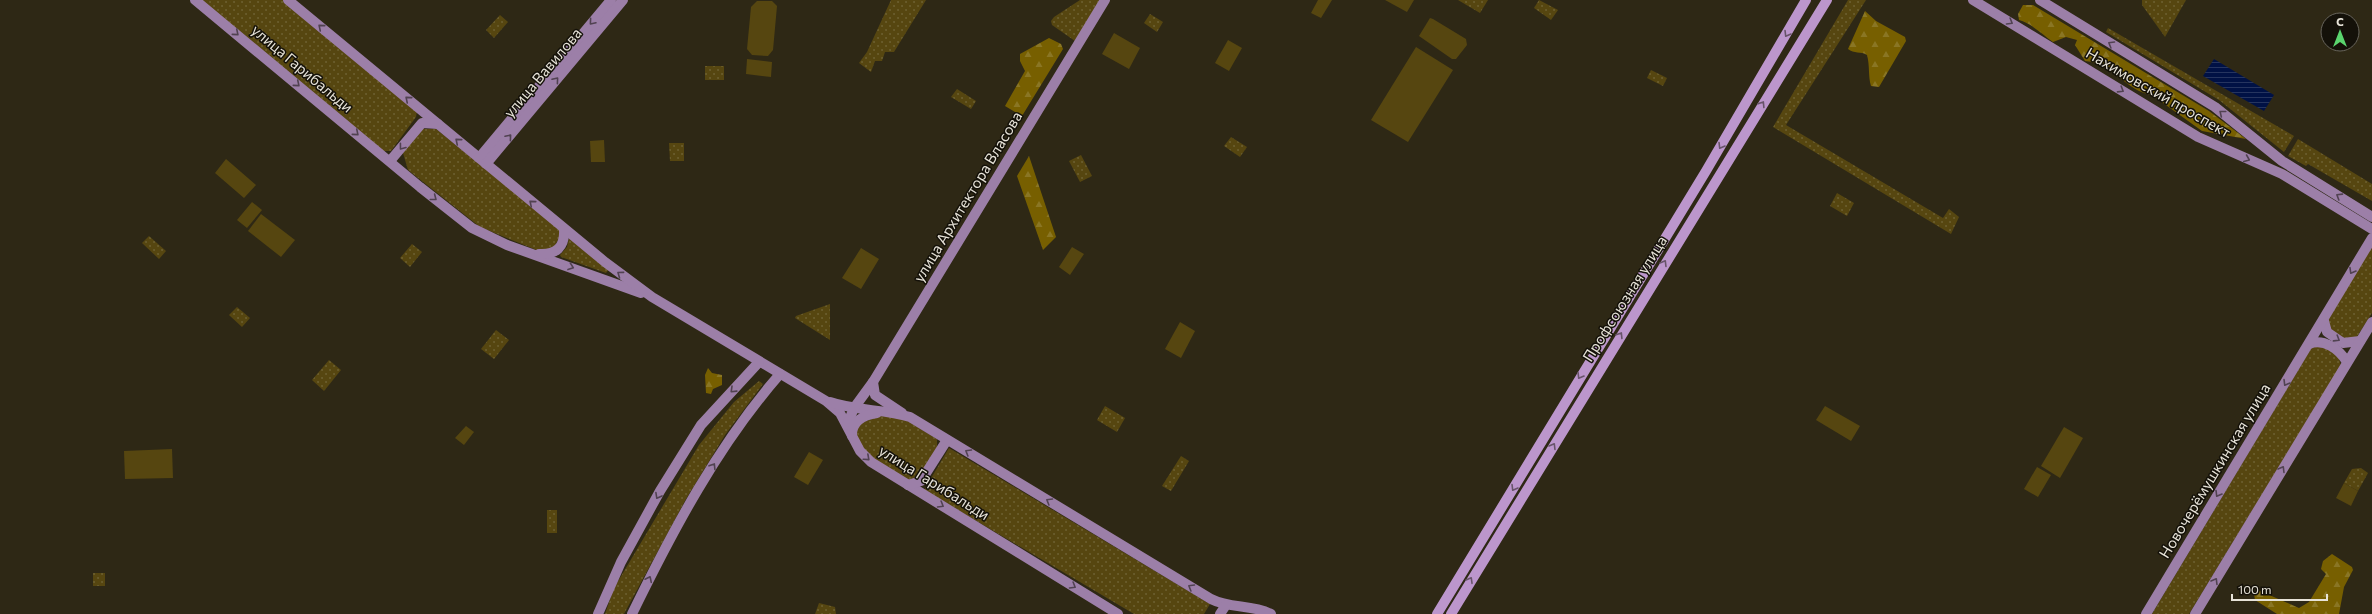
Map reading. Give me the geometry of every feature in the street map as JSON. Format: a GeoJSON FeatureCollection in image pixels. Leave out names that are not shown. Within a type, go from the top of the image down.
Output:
{"type":"FeatureCollection","features":[{"type":"Feature","properties":{"kind":"main road","name":"Профсоюзная улица"},"geometry":{"type":"LineString","coordinates":[[1437,614],[1706,171],[1806,0]]}},
{"type":"Feature","properties":{"kind":"main road","name":"Профсоюзная улица"},"geometry":{"type":"LineString","coordinates":[[1450,614],[1827,0]]}},
{"type":"Feature","properties":{"kind":"street","name":"улица Гарибальди"},"geometry":{"type":"LineString","coordinates":[[195,0],[472,228],[507,245],[652,297]]}},
{"type":"Feature","properties":{"kind":"street","name":"улица Гарибальди"},"geometry":{"type":"LineString","coordinates":[[288,0],[564,230],[652,297],[826,401],[840,413],[860,451],[870,462],[1118,614]]}},
{"type":"Feature","properties":{"kind":"street","name":"улица Вавилова"},"geometry":{"type":"LineString","coordinates":[[482,161],[611,0]]}},
{"type":"Feature","properties":{"kind":"street","name":"улица Вавилова"},"geometry":{"type":"LineString","coordinates":[[482,161],[623,0]]}},
{"type":"Feature","properties":{"kind":"street","name":"улица Архитектора Власова"},"geometry":{"type":"LineString","coordinates":[[847,425],[854,408],[873,382],[1104,0]]}},
{"type":"Feature","properties":{"kind":"street","name":"Нахимовский проспект"},"geometry":{"type":"LineString","coordinates":[[1973,0],[2198,137],[2282,174],[2372,229]]}},
{"type":"Feature","properties":{"kind":"street","name":"Нахимовский проспект"},"geometry":{"type":"LineString","coordinates":[[2040,0],[2215,107],[2271,153],[2372,216]]}},
{"type":"Feature","properties":{"kind":"street"},"geometry":{"type":"LineString","coordinates":[[390,162],[422,123],[438,124]]}},
{"type":"Feature","properties":{"kind":"street"},"geometry":{"type":"LineString","coordinates":[[2264,166],[2273,161],[2271,153]]}},
{"type":"Feature","properties":{"kind":"street","name":"улица Гарибальди"},"geometry":{"type":"LineString","coordinates":[[534,254],[553,253],[560,248],[563,243],[564,230]]}},
{"type":"Feature","properties":{"kind":"street","name":"Новочерёмушкинская улица"},"geometry":{"type":"LineString","coordinates":[[2146,614],[2324,321],[2372,238]]}},
{"type":"Feature","properties":{"kind":"street"},"geometry":{"type":"LineString","coordinates":[[2324,321],[2327,332],[2343,343],[2360,342]]}},
{"type":"Feature","properties":{"kind":"street"},"geometry":{"type":"LineString","coordinates":[[2195,614],[2372,322]]}},
{"type":"Feature","properties":{"kind":"street"},"geometry":{"type":"LineString","coordinates":[[2309,344],[2324,342],[2338,351],[2347,362]]}},
{"type":"Feature","properties":{"kind":"street"},"geometry":{"type":"LineString","coordinates":[[598,614],[621,562],[665,482],[701,425],[759,362]]}},
{"type":"Feature","properties":{"kind":"street"},"geometry":{"type":"LineString","coordinates":[[632,614],[685,510],[752,408],[780,374]]}},
{"type":"Feature","properties":{"kind":"street"},"geometry":{"type":"LineString","coordinates":[[873,382],[875,396],[1211,599],[1226,605],[1253,607],[1271,614]]}},
{"type":"Feature","properties":{"kind":"street"},"geometry":{"type":"LineString","coordinates":[[826,401],[854,408],[910,418]]}},
{"type":"Feature","properties":{"kind":"street"},"geometry":{"type":"LineString","coordinates":[[852,436],[853,426],[860,419],[881,412]]}},
{"type":"Feature","properties":{"kind":"street"},"geometry":{"type":"LineString","coordinates":[[908,485],[921,481],[947,440]]}},
{"type":"Feature","properties":{"kind":"street"},"geometry":{"type":"LineString","coordinates":[[1220,614],[1226,605]]}},
{"type":"Feature","properties":{"kind":"shaded area"},"geometry":{"type":"Polygon","coordinates":[[[201,0],[283,0],[417,111],[416,117],[391,151],[383,151],[201,0]]]}},
{"type":"Feature","properties":{"kind":"shaded area"},"geometry":{"type":"Polygon","coordinates":[[[891,0],[926,0],[894,52],[885,52],[882,61],[875,61],[871,72],[859,63],[867,52],[891,0]]]}},
{"type":"Feature","properties":{"kind":"shaded area"},"geometry":{"type":"Polygon","coordinates":[[[1080,0],[1100,0],[1075,41],[1052,25],[1051,21],[1054,17],[1080,0]]]}},
{"type":"Feature","properties":{"kind":"shaded area"},"geometry":{"type":"Polygon","coordinates":[[[1318,0],[1332,0],[1321,18],[1311,13],[1318,0]]]}},
{"type":"Feature","properties":{"kind":"shaded area"},"geometry":{"type":"Polygon","coordinates":[[[1385,0],[1414,0],[1407,12],[1385,0]]]}},
{"type":"Feature","properties":{"kind":"shaded area"},"geometry":{"type":"Polygon","coordinates":[[[1458,0],[1488,0],[1480,13],[1458,0]]]}},
{"type":"Feature","properties":{"kind":"shaded area"},"geometry":{"type":"Polygon","coordinates":[[[1539,0],[1558,10],[1551,20],[1534,8],[1539,0]]]}},
{"type":"Feature","properties":{"kind":"shaded area"},"geometry":{"type":"Polygon","coordinates":[[[1848,0],[1866,0],[1786,125],[1943,218],[1949,209],[1959,217],[1951,234],[1773,127],[1848,0]]]}},
{"type":"Feature","properties":{"kind":"shaded area"},"geometry":{"type":"Polygon","coordinates":[[[2142,0],[2186,0],[2165,37],[2142,5],[2142,0]]]}},
{"type":"Feature","properties":{"kind":"shaded area"},"geometry":{"type":"Polygon","coordinates":[[[757,1],[772,1],[777,6],[773,50],[768,56],[752,55],[747,49],[751,7],[757,1]]]}},
{"type":"Feature","properties":{"kind":"shaded area"},"geometry":{"type":"Polygon","coordinates":[[[1150,14],[1163,22],[1157,32],[1144,23],[1150,14]]]}},
{"type":"Feature","properties":{"kind":"shaded area"},"geometry":{"type":"Polygon","coordinates":[[[500,15],[508,22],[494,38],[486,30],[500,15]]]}},
{"type":"Feature","properties":{"kind":"shaded area"},"geometry":{"type":"Polygon","coordinates":[[[1430,18],[1466,39],[1467,45],[1456,59],[1452,59],[1419,36],[1430,18]]]}},
{"type":"Feature","properties":{"kind":"shaded area"},"geometry":{"type":"Polygon","coordinates":[[[2108,28],[2294,136],[2284,152],[2219,100],[2106,32],[2108,28]]]}},
{"type":"Feature","properties":{"kind":"shaded area"},"geometry":{"type":"Polygon","coordinates":[[[1114,33],[1140,48],[1129,69],[1102,54],[1114,33]]]}},
{"type":"Feature","properties":{"kind":"shaded area"},"geometry":{"type":"Polygon","coordinates":[[[1228,40],[1242,48],[1229,71],[1215,63],[1228,40]]]}},
{"type":"Feature","properties":{"kind":"shaded area"},"geometry":{"type":"Polygon","coordinates":[[[1416,47],[1453,70],[1408,142],[1371,120],[1416,47]]]}},
{"type":"Feature","properties":{"kind":"shaded area"},"geometry":{"type":"Polygon","coordinates":[[[747,59],[772,62],[771,77],[746,74],[747,59]]]}},
{"type":"Feature","properties":{"kind":"shaded area"},"geometry":{"type":"Polygon","coordinates":[[[2214,59],[2274,95],[2264,111],[2203,76],[2214,59]]]}},
{"type":"Feature","properties":{"kind":"shaded area"},"geometry":{"type":"Polygon","coordinates":[[[705,66],[724,66],[724,80],[705,80],[705,66]]]}},
{"type":"Feature","properties":{"kind":"shaded area"},"geometry":{"type":"Polygon","coordinates":[[[1651,70],[1667,78],[1663,86],[1647,78],[1651,70]]]}},
{"type":"Feature","properties":{"kind":"shaded area"},"geometry":{"type":"Polygon","coordinates":[[[957,89],[976,101],[971,109],[951,97],[957,89]]]}},
{"type":"Feature","properties":{"kind":"shaded area"},"geometry":{"type":"Polygon","coordinates":[[[420,129],[436,129],[560,229],[561,235],[552,250],[539,251],[480,227],[408,170],[403,153],[420,129]]]}},
{"type":"Feature","properties":{"kind":"shaded area"},"geometry":{"type":"Polygon","coordinates":[[[1231,137],[1247,147],[1240,157],[1224,146],[1231,137]]]}},
{"type":"Feature","properties":{"kind":"shaded area"},"geometry":{"type":"Polygon","coordinates":[[[2298,139],[2372,184],[2372,201],[2308,164],[2306,166],[2288,156],[2298,139]]]}},
{"type":"Feature","properties":{"kind":"shaded area"},"geometry":{"type":"Polygon","coordinates":[[[604,140],[605,162],[591,162],[590,141],[604,140]]]}},
{"type":"Feature","properties":{"kind":"shaded area"},"geometry":{"type":"Polygon","coordinates":[[[669,143],[684,143],[684,161],[670,161],[669,143]]]}},
{"type":"Feature","properties":{"kind":"shaded area"},"geometry":{"type":"Polygon","coordinates":[[[1081,155],[1092,176],[1080,182],[1069,161],[1081,155]]]}},
{"type":"Feature","properties":{"kind":"shaded area"},"geometry":{"type":"Polygon","coordinates":[[[226,159],[256,185],[244,198],[215,173],[226,159]]]}},
{"type":"Feature","properties":{"kind":"shaded area"},"geometry":{"type":"Polygon","coordinates":[[[1837,193],[1854,203],[1847,216],[1830,206],[1837,193]]]}},
{"type":"Feature","properties":{"kind":"shaded area"},"geometry":{"type":"Polygon","coordinates":[[[252,202],[262,210],[247,228],[237,220],[252,202]]]}},
{"type":"Feature","properties":{"kind":"shaded area"},"geometry":{"type":"Polygon","coordinates":[[[261,214],[295,240],[281,257],[248,231],[261,214]]]}},
{"type":"Feature","properties":{"kind":"shaded area"},"geometry":{"type":"Polygon","coordinates":[[[149,236],[166,251],[159,259],[142,243],[149,236]]]}},
{"type":"Feature","properties":{"kind":"shaded area"},"geometry":{"type":"Polygon","coordinates":[[[569,238],[610,268],[606,273],[561,257],[560,255],[567,247],[569,238]]]}},
{"type":"Feature","properties":{"kind":"shaded area"},"geometry":{"type":"Polygon","coordinates":[[[412,244],[422,252],[410,267],[400,258],[412,244]]]}},
{"type":"Feature","properties":{"kind":"shaded area"},"geometry":{"type":"Polygon","coordinates":[[[2372,246],[2372,313],[2356,338],[2347,340],[2330,331],[2328,320],[2372,246]]]}},
{"type":"Feature","properties":{"kind":"shaded area"},"geometry":{"type":"Polygon","coordinates":[[[1072,247],[1084,254],[1070,275],[1059,267],[1072,247]]]}},
{"type":"Feature","properties":{"kind":"shaded area"},"geometry":{"type":"Polygon","coordinates":[[[861,248],[879,259],[861,289],[842,278],[861,248]]]}},
{"type":"Feature","properties":{"kind":"shaded area"},"geometry":{"type":"Polygon","coordinates":[[[830,304],[830,340],[795,318],[796,316],[830,304]]]}},
{"type":"Feature","properties":{"kind":"shaded area"},"geometry":{"type":"Polygon","coordinates":[[[237,307],[250,318],[242,327],[229,315],[237,307]]]}},
{"type":"Feature","properties":{"kind":"shaded area"},"geometry":{"type":"Polygon","coordinates":[[[1180,322],[1195,331],[1181,358],[1165,349],[1180,322]]]}},
{"type":"Feature","properties":{"kind":"shaded area"},"geometry":{"type":"Polygon","coordinates":[[[496,330],[509,340],[494,359],[481,349],[496,330]]]}},
{"type":"Feature","properties":{"kind":"shaded area"},"geometry":{"type":"Polygon","coordinates":[[[2322,346],[2338,355],[2341,365],[2189,614],[2152,614],[2312,347],[2322,346]]]}},
{"type":"Feature","properties":{"kind":"shaded area"},"geometry":{"type":"Polygon","coordinates":[[[329,360],[341,370],[324,391],[312,380],[329,360]]]}},
{"type":"Feature","properties":{"kind":"shaded area"},"geometry":{"type":"Polygon","coordinates":[[[759,381],[763,384],[725,435],[686,499],[624,614],[605,614],[614,588],[699,445],[734,402],[759,381]]]}},
{"type":"Feature","properties":{"kind":"shaded area"},"geometry":{"type":"Polygon","coordinates":[[[1105,406],[1125,418],[1117,432],[1097,420],[1105,406]]]}},
{"type":"Feature","properties":{"kind":"shaded area"},"geometry":{"type":"Polygon","coordinates":[[[1825,406],[1860,426],[1851,441],[1816,420],[1825,406]]]}},
{"type":"Feature","properties":{"kind":"shaded area"},"geometry":{"type":"Polygon","coordinates":[[[883,415],[901,417],[937,439],[937,448],[919,478],[910,481],[883,465],[865,451],[859,443],[857,434],[858,424],[883,415]]]}},
{"type":"Feature","properties":{"kind":"shaded area"},"geometry":{"type":"Polygon","coordinates":[[[466,426],[474,432],[464,445],[455,438],[466,426]]]}},
{"type":"Feature","properties":{"kind":"shaded area"},"geometry":{"type":"Polygon","coordinates":[[[2064,427],[2083,438],[2060,478],[2041,466],[2064,427]]]}},
{"type":"Feature","properties":{"kind":"shaded area"},"geometry":{"type":"Polygon","coordinates":[[[949,448],[1210,604],[1204,614],[1134,614],[924,490],[949,448]]]}},
{"type":"Feature","properties":{"kind":"shaded area"},"geometry":{"type":"Polygon","coordinates":[[[172,449],[173,478],[125,479],[124,451],[172,449]]]}},
{"type":"Feature","properties":{"kind":"shaded area"},"geometry":{"type":"Polygon","coordinates":[[[809,452],[823,460],[808,485],[794,477],[809,452]]]}},
{"type":"Feature","properties":{"kind":"shaded area"},"geometry":{"type":"Polygon","coordinates":[[[1181,456],[1189,461],[1171,491],[1162,486],[1181,456]]]}},
{"type":"Feature","properties":{"kind":"shaded area"},"geometry":{"type":"Polygon","coordinates":[[[2037,467],[2051,475],[2038,497],[2024,489],[2037,467]]]}},
{"type":"Feature","properties":{"kind":"shaded area"},"geometry":{"type":"Polygon","coordinates":[[[2361,468],[2368,473],[2358,491],[2344,483],[2352,469],[2361,468]]]}},
{"type":"Feature","properties":{"kind":"shaded area"},"geometry":{"type":"Polygon","coordinates":[[[2344,483],[2358,491],[2351,506],[2336,498],[2344,483]]]}},
{"type":"Feature","properties":{"kind":"shaded area"},"geometry":{"type":"Polygon","coordinates":[[[547,510],[557,510],[557,533],[547,533],[547,510]]]}},
{"type":"Feature","properties":{"kind":"shaded area"},"geometry":{"type":"Polygon","coordinates":[[[93,573],[105,573],[105,586],[93,586],[93,573]]]}},
{"type":"Feature","properties":{"kind":"shaded area"},"geometry":{"type":"Polygon","coordinates":[[[819,603],[835,607],[836,614],[815,614],[819,603]]]}},
{"type":"Feature","properties":{"kind":"green space"},"geometry":{"type":"Polygon","coordinates":[[[2023,5],[2033,5],[2209,111],[2246,139],[2202,131],[2152,95],[2143,93],[2104,67],[2085,61],[2075,45],[2077,40],[2066,37],[2053,42],[2032,26],[2019,20],[2018,14],[2023,5]]]}},
{"type":"Feature","properties":{"kind":"green space"},"geometry":{"type":"Polygon","coordinates":[[[1865,11],[1876,21],[1905,37],[1906,41],[1879,87],[1871,86],[1867,55],[1848,49],[1865,11]]]}},
{"type":"Feature","properties":{"kind":"green space"},"geometry":{"type":"Polygon","coordinates":[[[1049,38],[1061,44],[1063,49],[1022,116],[1005,106],[1025,71],[1020,61],[1020,54],[1049,38]]]}},
{"type":"Feature","properties":{"kind":"green space"},"geometry":{"type":"Polygon","coordinates":[[[1029,156],[1056,237],[1043,250],[1017,176],[1029,156]]]}},
{"type":"Feature","properties":{"kind":"green space"},"geometry":{"type":"Polygon","coordinates":[[[708,368],[712,373],[722,375],[722,385],[713,389],[711,394],[706,393],[705,375],[708,368]]]}},
{"type":"Feature","properties":{"kind":"green space"},"geometry":{"type":"Polygon","coordinates":[[[2332,554],[2352,567],[2353,570],[2344,587],[2339,614],[2277,614],[2255,600],[2254,594],[2258,590],[2299,608],[2309,602],[2326,574],[2321,569],[2323,561],[2332,554]]]}}]}
